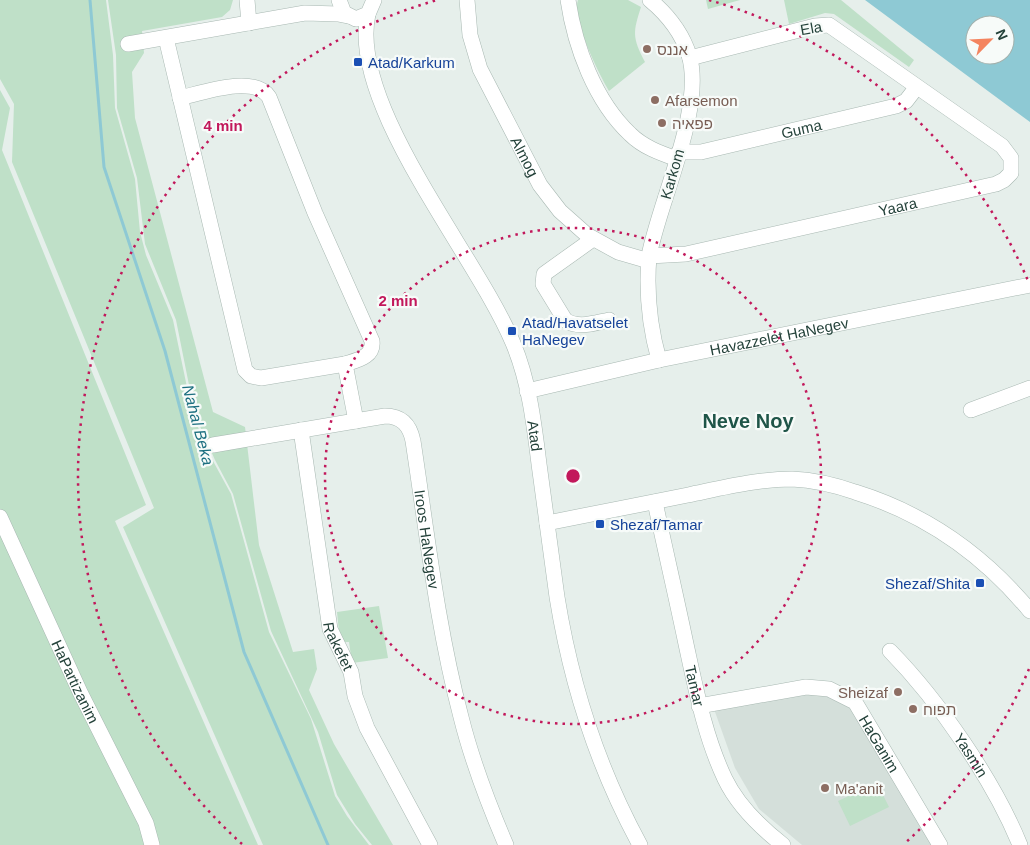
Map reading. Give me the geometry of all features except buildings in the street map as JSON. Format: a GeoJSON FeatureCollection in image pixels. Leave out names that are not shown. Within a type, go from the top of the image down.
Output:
{"type":"FeatureCollection","features":[{"type":"Feature","properties":{"kind":"street"},"geometry":{"type":"LineString","coordinates":[[247,0],[249,23]]}},
{"type":"Feature","properties":{"kind":"street"},"geometry":{"type":"LineString","coordinates":[[306,14],[332,0]]}},
{"type":"Feature","properties":{"kind":"street","name":"Atad"},"geometry":{"type":"LineString","coordinates":[[339,0],[342,11],[349,17],[366,51]]}},
{"type":"Feature","properties":{"kind":"street","name":"Almog"},"geometry":{"type":"LineString","coordinates":[[467,0],[470,35],[480,69],[540,185],[560,211],[593,239],[618,252],[649,259]]}},
{"type":"Feature","properties":{"kind":"street"},"geometry":{"type":"LineString","coordinates":[[568,0],[583,58],[610,109],[630,134],[641,143],[678,156]]}},
{"type":"Feature","properties":{"kind":"street","name":"Karkom"},"geometry":{"type":"LineString","coordinates":[[650,0],[672,21],[690,58],[692,74],[691,98],[678,156],[649,259],[647,279],[648,318],[659,360]]}},
{"type":"Feature","properties":{"kind":"street"},"geometry":{"type":"LineString","coordinates":[[128,44],[306,14],[338,14],[361,18],[371,7]]}},
{"type":"Feature","properties":{"kind":"street","name":"Atad"},"geometry":{"type":"LineString","coordinates":[[371,7],[366,27],[366,51],[372,79],[387,117],[503,322],[519,360],[528,391],[559,608],[583,711],[608,782],[640,845]]}},
{"type":"Feature","properties":{"kind":"street","name":"Ela"},"geometry":{"type":"LineString","coordinates":[[690,58],[816,26],[830,25],[916,88]]}},
{"type":"Feature","properties":{"kind":"street"},"geometry":{"type":"LineString","coordinates":[[166,38],[180,98],[245,370],[251,376],[260,378],[345,364],[367,355],[372,349],[372,341],[314,213],[269,96],[261,88],[249,85],[180,98]]}},
{"type":"Feature","properties":{"kind":"street","name":"Guma"},"geometry":{"type":"LineString","coordinates":[[678,156],[896,106],[906,101],[916,88]]}},
{"type":"Feature","properties":{"kind":"street","name":"Yaara"},"geometry":{"type":"LineString","coordinates":[[649,259],[686,254],[1004,180],[1011,173],[1013,165],[1008,152],[916,88]]}},
{"type":"Feature","properties":{"kind":"street"},"geometry":{"type":"LineString","coordinates":[[593,239],[544,274],[543,284],[565,320],[570,324],[581,325],[609,320]]}},
{"type":"Feature","properties":{"kind":"street","name":"Havazzelet HaNegev"},"geometry":{"type":"LineString","coordinates":[[528,391],[659,360],[1030,285]]}},
{"type":"Feature","properties":{"kind":"street"},"geometry":{"type":"LineString","coordinates":[[345,364],[356,421]]}},
{"type":"Feature","properties":{"kind":"street"},"geometry":{"type":"LineString","coordinates":[[971,410],[1030,388]]}},
{"type":"Feature","properties":{"kind":"street","name":"Iroos HaNegev"},"geometry":{"type":"LineString","coordinates":[[213,445],[356,421],[394,417],[405,422],[412,435],[439,620],[461,717],[484,791],[506,845]]}},
{"type":"Feature","properties":{"kind":"street","name":"Rakefet"},"geometry":{"type":"LineString","coordinates":[[301,430],[330,629],[351,672],[357,704],[370,736],[430,845]]}},
{"type":"Feature","properties":{"kind":"street"},"geometry":{"type":"LineString","coordinates":[[547,523],[771,480],[794,479],[839,486],[911,514],[953,538],[993,571],[1030,611]]}},
{"type":"Feature","properties":{"kind":"street","name":"Tamar"},"geometry":{"type":"LineString","coordinates":[[655,502],[699,706],[726,780],[742,805],[760,827],[783,845]]}},
{"type":"Feature","properties":{"kind":"street","name":"HaPartizanim"},"geometry":{"type":"LineString","coordinates":[[0,517],[80,692],[146,823],[152,845]]}},
{"type":"Feature","properties":{"kind":"street","name":"Yasmin"},"geometry":{"type":"LineString","coordinates":[[890,651],[910,671],[958,738],[1001,803],[1020,845]]}},
{"type":"Feature","properties":{"kind":"street","name":"HaGanim"},"geometry":{"type":"LineString","coordinates":[[699,706],[806,687],[829,689],[855,702],[940,845]]}},
{"type":"Feature","properties":{"kind":"shaded area","name":"Ma'anit"},"geometry":{"type":"Polygon","coordinates":[[[809,691],[837,697],[856,707],[937,845],[802,845],[759,809],[735,768],[714,709],[809,691]]]}},
{"type":"Feature","properties":{"kind":"green space"},"geometry":{"type":"Polygon","coordinates":[[[0,0],[106,0],[113,55],[115,108],[135,179],[140,232],[146,255],[173,320],[193,416],[213,461],[231,494],[269,632],[311,719],[335,796],[347,816],[369,845],[263,845],[123,527],[154,508],[12,162],[14,104],[0,79],[0,0]]]}},
{"type":"Feature","properties":{"kind":"green space"},"geometry":{"type":"Polygon","coordinates":[[[108,0],[233,0],[230,10],[222,17],[142,31],[144,53],[132,72],[135,118],[213,412],[245,427],[259,545],[293,652],[314,649],[317,669],[309,690],[334,744],[393,845],[372,845],[355,824],[337,795],[318,732],[271,631],[233,494],[195,415],[176,320],[145,244],[137,178],[117,108],[116,55],[108,0]]]}},
{"type":"Feature","properties":{"kind":"green space"},"geometry":{"type":"Polygon","coordinates":[[[578,0],[628,0],[641,7],[635,34],[645,62],[609,91],[582,32],[578,19],[578,0]]]}},
{"type":"Feature","properties":{"kind":"green space"},"geometry":{"type":"Polygon","coordinates":[[[706,0],[740,0],[708,9],[706,0]]]}},
{"type":"Feature","properties":{"kind":"green space"},"geometry":{"type":"Polygon","coordinates":[[[784,0],[841,0],[914,60],[909,67],[834,14],[825,13],[789,24],[784,0]]]}},
{"type":"Feature","properties":{"kind":"green space"},"geometry":{"type":"Polygon","coordinates":[[[0,90],[10,108],[2,150],[146,505],[115,521],[258,845],[0,845],[0,90]]]}},
{"type":"Feature","properties":{"kind":"green space"},"geometry":{"type":"Polygon","coordinates":[[[379,606],[388,658],[352,663],[349,642],[340,642],[337,612],[379,606]]]}},
{"type":"Feature","properties":{"kind":"green space"},"geometry":{"type":"Polygon","coordinates":[[[877,783],[889,807],[850,826],[838,801],[877,783]]]}},
{"type":"Feature","properties":{"kind":"water"},"geometry":{"type":"Polygon","coordinates":[[[865,0],[1030,0],[1030,122],[865,0]]]}},
{"type":"Feature","properties":{"kind":"waterway","name":"Nahal Beka"},"geometry":{"type":"LineString","coordinates":[[90,0],[104,167],[165,351],[244,652],[328,845]]}},
{"type":"Feature","properties":{"kind":"place","name":"אננס"},"geometry":{"type":"Point","coordinates":[647,49]}},
{"type":"Feature","properties":{"kind":"place","name":"Atad/Karkum"},"geometry":{"type":"Point","coordinates":[358,62]}},
{"type":"Feature","properties":{"kind":"place","name":"Afarsemon"},"geometry":{"type":"Point","coordinates":[655,100]}},
{"type":"Feature","properties":{"kind":"place","name":"פפאיה"},"geometry":{"type":"Point","coordinates":[662,123]}},
{"type":"Feature","properties":{"kind":"place","name":"Atad/Havatselet HaNegev"},"geometry":{"type":"Point","coordinates":[512,331]}},
{"type":"Feature","properties":{"kind":"place","name":"Shezaf/Tamar"},"geometry":{"type":"Point","coordinates":[600,524]}},
{"type":"Feature","properties":{"kind":"place","name":"Shezaf/Shita"},"geometry":{"type":"Point","coordinates":[980,583]}},
{"type":"Feature","properties":{"kind":"place","name":"Sheizaf"},"geometry":{"type":"Point","coordinates":[898,692]}},
{"type":"Feature","properties":{"kind":"place","name":"תפוח"},"geometry":{"type":"Point","coordinates":[913,709]}},
{"type":"Feature","properties":{"kind":"place","name":"Ma'anit"},"geometry":{"type":"Point","coordinates":[825,788]}},
{"type":"Feature","properties":{"kind":"district","name":"Neve Noy"},"geometry":{"type":"Point","coordinates":[748,421]}}]}
